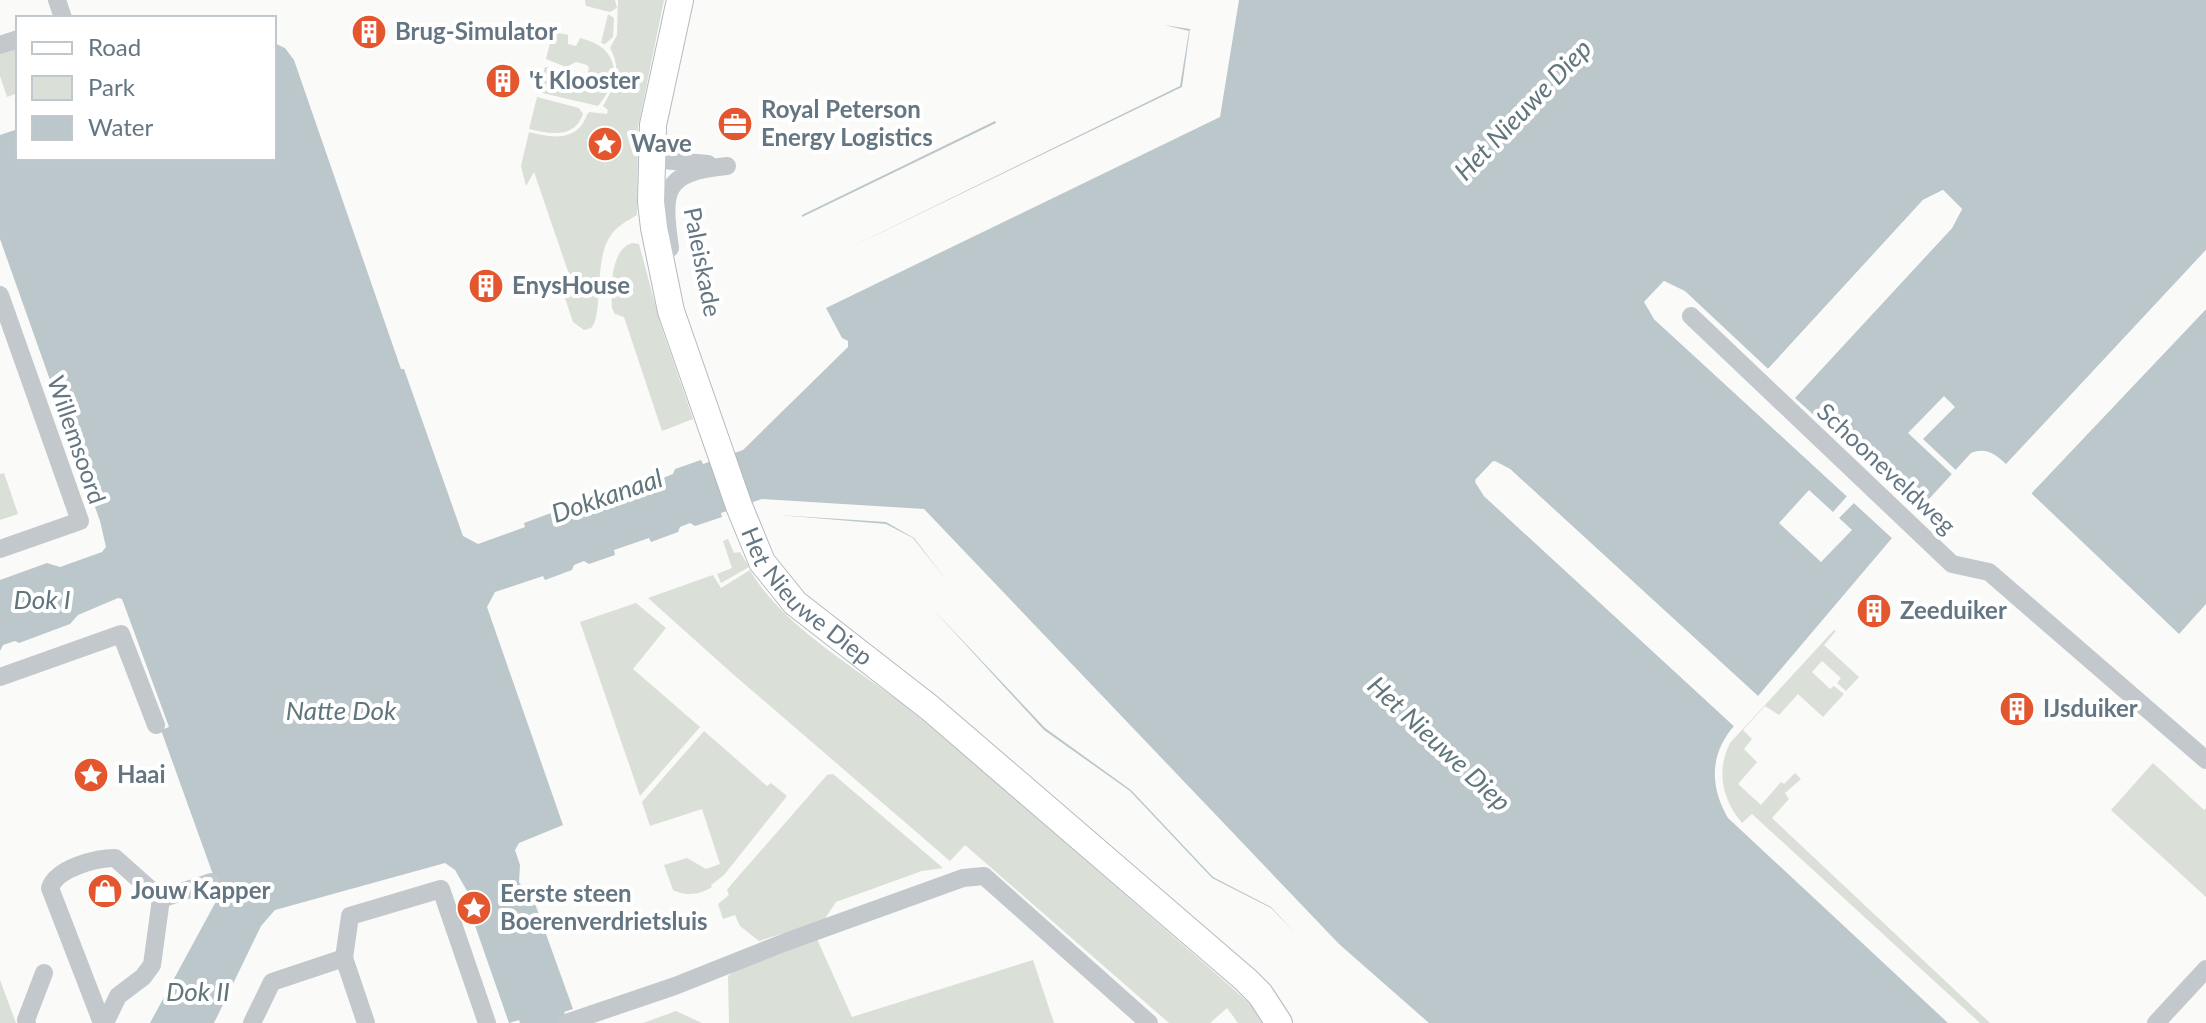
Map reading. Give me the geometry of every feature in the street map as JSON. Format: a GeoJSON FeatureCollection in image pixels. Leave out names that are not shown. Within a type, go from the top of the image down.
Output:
{"type":"FeatureCollection","features":[{"type":"Feature","properties":{"kind":"street","name":"Het Nieuwe Diep"},"geometry":{"type":"LineString","coordinates":[[680,0],[659,90],[651,159],[651,202],[661,273],[671,311],[739,506],[762,562],[795,603],[930,708],[1260,985],[1279,1023]]}},
{"type":"Feature","properties":{"kind":"street","name":"Paleiskade"},"geometry":{"type":"LineString","coordinates":[[651,159],[730,166],[685,175],[669,191],[665,202],[676,277],[709,382],[704,405]]}},
{"type":"Feature","properties":{"kind":"street","name":"Willemsoord"},"geometry":{"type":"LineString","coordinates":[[0,295],[80,521],[0,549]]}},
{"type":"Feature","properties":{"kind":"street","name":"Schooneveldweg"},"geometry":{"type":"LineString","coordinates":[[1691,316],[1952,564],[1989,572],[2206,760]]}},
{"type":"Feature","properties":{"kind":"street"},"geometry":{"type":"LineString","coordinates":[[0,677],[121,634],[156,725]]}},
{"type":"Feature","properties":{"kind":"street"},"geometry":{"type":"LineString","coordinates":[[104,1023],[50,888],[53,880],[59,874],[105,858],[115,858],[161,899]]}},
{"type":"Feature","properties":{"kind":"street"},"geometry":{"type":"LineString","coordinates":[[567,1022],[675,986],[963,878],[984,876],[1149,1023]]}},
{"type":"Feature","properties":{"kind":"street"},"geometry":{"type":"LineString","coordinates":[[161,899],[211,882]]}},
{"type":"Feature","properties":{"kind":"street"},"geometry":{"type":"LineString","coordinates":[[366,1023],[344,958],[350,916],[441,889],[487,1023]]}},
{"type":"Feature","properties":{"kind":"street"},"geometry":{"type":"LineString","coordinates":[[104,1023],[118,996],[143,977],[152,965],[161,899]]}},
{"type":"Feature","properties":{"kind":"street"},"geometry":{"type":"LineString","coordinates":[[252,1023],[272,982],[344,958]]}},
{"type":"Feature","properties":{"kind":"street"},"geometry":{"type":"LineString","coordinates":[[2156,1023],[2206,969]]}},
{"type":"Feature","properties":{"kind":"street"},"geometry":{"type":"LineString","coordinates":[[27,1023],[44,973]]}},
{"type":"Feature","properties":{"kind":"green space"},"geometry":{"type":"Polygon","coordinates":[[[585,0],[615,0],[617,8],[610,12],[586,6],[585,0]]]}},
{"type":"Feature","properties":{"kind":"green space"},"geometry":{"type":"Polygon","coordinates":[[[618,0],[664,0],[638,127],[637,215],[616,229],[606,245],[595,322],[591,328],[584,330],[573,322],[564,295],[571,280],[534,172],[526,186],[521,166],[529,132],[548,136],[568,135],[581,126],[589,112],[607,114],[608,110],[603,106],[614,84],[616,70],[610,48],[617,35],[618,0]]]}},
{"type":"Feature","properties":{"kind":"green space"},"geometry":{"type":"Polygon","coordinates":[[[608,14],[614,18],[613,37],[605,44],[601,43],[608,14]]]}},
{"type":"Feature","properties":{"kind":"green space"},"geometry":{"type":"Polygon","coordinates":[[[554,27],[560,29],[559,33],[568,35],[568,44],[576,46],[580,38],[603,48],[609,56],[614,74],[598,106],[538,92],[545,67],[565,69],[572,78],[583,80],[589,68],[576,62],[566,67],[546,59],[554,27]]]}},
{"type":"Feature","properties":{"kind":"green space"},"geometry":{"type":"Polygon","coordinates":[[[16,47],[16,94],[7,97],[0,76],[0,52],[16,47]]]}},
{"type":"Feature","properties":{"kind":"green space"},"geometry":{"type":"Polygon","coordinates":[[[537,97],[579,108],[583,114],[574,128],[560,133],[529,129],[537,97]]]}},
{"type":"Feature","properties":{"kind":"green space"},"geometry":{"type":"Polygon","coordinates":[[[632,243],[639,244],[661,326],[693,419],[662,431],[624,317],[615,314],[612,308],[616,262],[619,253],[632,243]]]}},
{"type":"Feature","properties":{"kind":"green space"},"geometry":{"type":"Polygon","coordinates":[[[4,473],[18,514],[0,520],[0,474],[4,473]]]}},
{"type":"Feature","properties":{"kind":"green space"},"geometry":{"type":"Polygon","coordinates":[[[728,539],[734,553],[740,552],[749,567],[721,583],[717,574],[732,568],[723,541],[728,539]]]}},
{"type":"Feature","properties":{"kind":"green space"},"geometry":{"type":"Polygon","coordinates":[[[750,570],[782,611],[825,648],[914,713],[992,779],[1249,1003],[1264,1023],[1238,1023],[1227,1008],[1210,1023],[1169,1023],[965,845],[950,861],[648,598],[713,575],[721,588],[750,570]]]}},
{"type":"Feature","properties":{"kind":"green space"},"geometry":{"type":"Polygon","coordinates":[[[636,603],[666,628],[633,669],[700,727],[640,796],[580,622],[636,603]]]}},
{"type":"Feature","properties":{"kind":"green space"},"geometry":{"type":"Polygon","coordinates":[[[1834,630],[1824,645],[1859,677],[1846,691],[1837,683],[1841,678],[1822,661],[1812,672],[1830,689],[1834,686],[1844,694],[1823,717],[1798,694],[1779,715],[1765,706],[1743,730],[1752,739],[1744,749],[1757,762],[1738,784],[1761,805],[1781,782],[1784,784],[1795,773],[1801,779],[1785,793],[1789,799],[1772,818],[1990,1023],[1980,1023],[1752,814],[1742,823],[1726,795],[1722,774],[1730,743],[1834,630]]]}},
{"type":"Feature","properties":{"kind":"green space"},"geometry":{"type":"Polygon","coordinates":[[[704,731],[767,786],[771,783],[787,796],[712,887],[689,894],[673,890],[664,865],[687,858],[706,869],[720,864],[702,809],[650,826],[642,802],[704,731]]]}},
{"type":"Feature","properties":{"kind":"green space"},"geometry":{"type":"Polygon","coordinates":[[[2153,763],[2204,810],[2206,808],[2206,897],[2111,810],[2153,763]]]}},
{"type":"Feature","properties":{"kind":"green space"},"geometry":{"type":"Polygon","coordinates":[[[833,774],[943,868],[922,871],[836,902],[824,920],[759,941],[740,926],[735,915],[723,919],[718,904],[729,895],[727,890],[730,886],[827,775],[833,774]]]}},
{"type":"Feature","properties":{"kind":"green space"},"geometry":{"type":"Polygon","coordinates":[[[817,939],[852,1017],[1033,960],[1054,1023],[729,1023],[728,976],[741,966],[817,939]]]}},
{"type":"Feature","properties":{"kind":"green space"},"geometry":{"type":"Polygon","coordinates":[[[0,980],[16,1023],[0,1023],[0,980]]]}},
{"type":"Feature","properties":{"kind":"green space"},"geometry":{"type":"Polygon","coordinates":[[[676,1011],[702,1023],[643,1023],[676,1011]]]}},
{"type":"Feature","properties":{"kind":"water"},"geometry":{"type":"Polygon","coordinates":[[[1239,0],[2206,0],[2206,250],[2006,464],[1990,452],[1971,453],[1919,510],[1794,398],[1952,228],[1962,209],[1943,190],[1923,200],[1768,369],[1685,291],[1664,281],[1645,301],[1654,319],[1892,538],[1758,696],[1510,469],[1495,461],[1475,482],[1484,496],[1734,726],[1720,748],[1715,771],[1718,795],[1728,818],[1948,1023],[1429,1023],[1339,944],[924,509],[762,499],[695,526],[690,523],[680,527],[678,532],[651,542],[649,538],[614,550],[615,555],[589,564],[584,561],[574,565],[572,570],[545,580],[543,576],[495,592],[487,607],[563,825],[519,843],[515,850],[520,865],[519,882],[528,897],[533,898],[573,1009],[564,1012],[569,1023],[520,1023],[519,1020],[509,1023],[472,917],[476,912],[472,904],[474,897],[470,896],[455,870],[445,863],[275,910],[261,926],[214,1023],[150,1023],[220,894],[161,730],[169,727],[122,599],[78,615],[70,624],[19,643],[15,641],[3,645],[0,651],[0,580],[47,563],[60,567],[102,552],[106,547],[100,521],[0,239],[0,135],[16,130],[16,160],[276,160],[276,44],[285,48],[294,60],[401,369],[404,369],[463,536],[478,544],[525,527],[524,523],[551,513],[556,516],[566,512],[568,507],[595,497],[597,501],[632,489],[631,485],[658,475],[663,478],[673,474],[675,469],[701,460],[703,464],[743,450],[848,347],[848,341],[842,338],[826,308],[1220,117],[1239,0]]]}},
{"type":"Feature","properties":{"kind":"water"},"geometry":{"type":"Polygon","coordinates":[[[1164,25],[1190,29],[1182,87],[843,251],[1180,86],[1189,31],[1164,25]]]}},
{"type":"Feature","properties":{"kind":"water"},"geometry":{"type":"Polygon","coordinates":[[[996,123],[802,217],[802,215],[996,123]]]}},
{"type":"Feature","properties":{"kind":"water"},"geometry":{"type":"Polygon","coordinates":[[[2206,309],[2206,604],[2179,634],[2031,493],[2206,309]]]}},
{"type":"Feature","properties":{"kind":"water"},"geometry":{"type":"Polygon","coordinates":[[[778,515],[886,522],[914,538],[947,581],[913,538],[886,524],[778,515]]]}},
{"type":"Feature","properties":{"kind":"water"},"geometry":{"type":"Polygon","coordinates":[[[931,607],[1045,728],[1131,790],[1213,877],[1271,907],[1294,932],[1271,908],[1212,878],[1130,791],[1044,730],[931,607]]]}},
{"type":"Feature","properties":{"kind":"pier"},"geometry":{"type":"Polygon","coordinates":[[[1943,190],[1962,209],[1952,228],[1795,398],[1919,510],[1916,513],[1790,397],[1949,225],[1957,210],[1942,195],[1926,203],[1769,373],[1682,295],[1665,286],[1649,302],[1657,317],[1895,535],[1892,538],[1854,503],[1839,518],[1852,530],[1821,562],[1779,523],[1809,490],[1833,512],[1847,496],[1654,319],[1644,302],[1664,281],[1685,292],[1768,369],[1923,200],[1943,190]]]}},
{"type":"Feature","properties":{"kind":"pier"},"geometry":{"type":"Polygon","coordinates":[[[2206,250],[2206,256],[2009,467],[2004,467],[2206,250]]]}},
{"type":"Feature","properties":{"kind":"pier"},"geometry":{"type":"Polygon","coordinates":[[[2206,305],[2206,309],[2029,496],[2028,491],[2206,305]]]}},
{"type":"Feature","properties":{"kind":"pier"},"geometry":{"type":"Polygon","coordinates":[[[1944,396],[1955,407],[1923,439],[1959,473],[1956,478],[1908,433],[1944,396]]]}},
{"type":"Feature","properties":{"kind":"pier"},"geometry":{"type":"Polygon","coordinates":[[[1493,461],[1510,469],[1761,699],[1756,699],[1508,472],[1494,465],[1479,481],[1487,493],[1737,723],[1737,729],[1484,496],[1475,480],[1493,461]]]}},
{"type":"Feature","properties":{"kind":"place","name":"Brug-Simulator"},"geometry":{"type":"Point","coordinates":[369,32]}},
{"type":"Feature","properties":{"kind":"place","name":"'t Klooster"},"geometry":{"type":"Point","coordinates":[503,81]}},
{"type":"Feature","properties":{"kind":"place","name":"Royal Peterson Energy Logistics"},"geometry":{"type":"Point","coordinates":[735,124]}},
{"type":"Feature","properties":{"kind":"place","name":"Wave"},"geometry":{"type":"Point","coordinates":[605,144]}},
{"type":"Feature","properties":{"kind":"place","name":"EnysHouse"},"geometry":{"type":"Point","coordinates":[486,286]}},
{"type":"Feature","properties":{"kind":"place","name":"Zeeduiker"},"geometry":{"type":"Point","coordinates":[1874,611]}},
{"type":"Feature","properties":{"kind":"place","name":"IJsduiker"},"geometry":{"type":"Point","coordinates":[2017,709]}},
{"type":"Feature","properties":{"kind":"place","name":"Haai"},"geometry":{"type":"Point","coordinates":[91,775]}},
{"type":"Feature","properties":{"kind":"place","name":"Jouw Kapper"},"geometry":{"type":"Point","coordinates":[105,891]}},
{"type":"Feature","properties":{"kind":"place","name":"Eerste steen Boerenverdrietsluis"},"geometry":{"type":"Point","coordinates":[474,908]}},
{"type":"Feature","properties":{"kind":"water label","name":"Dokkanaal"},"geometry":{"type":"Point","coordinates":[607,496]}},
{"type":"Feature","properties":{"kind":"water label","name":"Dok I"},"geometry":{"type":"Point","coordinates":[42,600]}},
{"type":"Feature","properties":{"kind":"water label","name":"Natte Dok"},"geometry":{"type":"Point","coordinates":[341,711]}},
{"type":"Feature","properties":{"kind":"water label","name":"Dok II"},"geometry":{"type":"Point","coordinates":[198,992]}}]}
